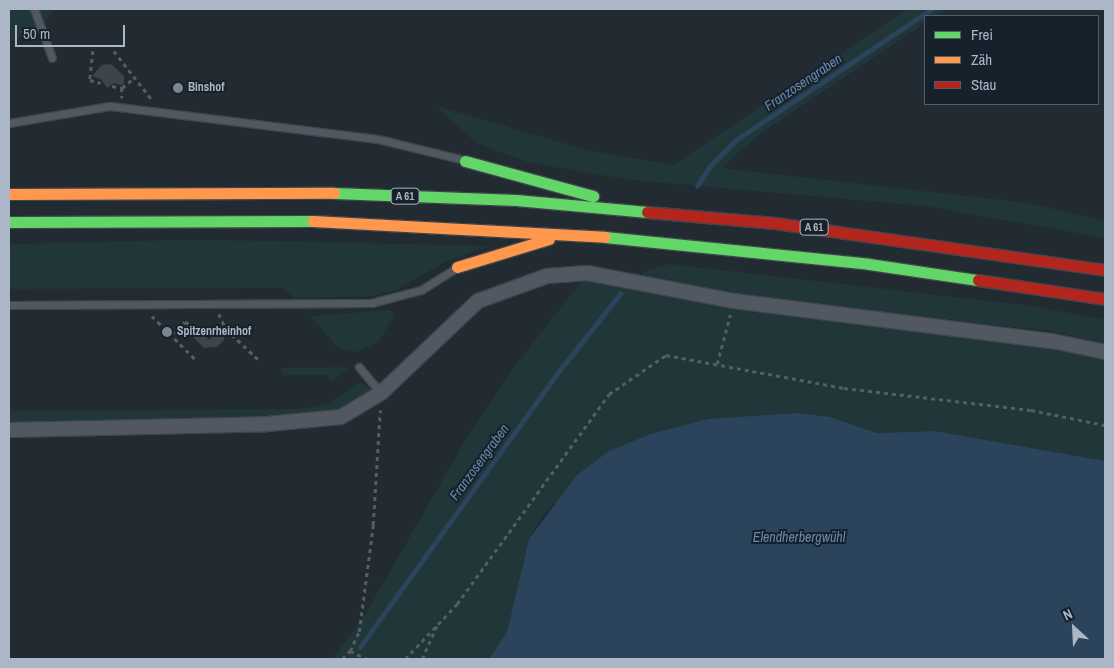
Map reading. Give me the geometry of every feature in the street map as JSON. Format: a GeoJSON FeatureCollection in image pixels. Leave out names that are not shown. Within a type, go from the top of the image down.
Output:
{"type":"FeatureCollection","features":[{"type":"Feature","properties":{"kind":"highway"},"geometry":{"type":"LineString","coordinates":[[465,160],[574,188],[621,208]]}},
{"type":"Feature","properties":{"kind":"highway","name":"A 61"},"geometry":{"type":"LineString","coordinates":[[9,194],[300,192],[516,200],[621,208],[922,241],[1105,270]]}},
{"type":"Feature","properties":{"kind":"highway"},"geometry":{"type":"LineString","coordinates":[[9,222],[293,220],[566,233],[869,264],[1105,299]]}},
{"type":"Feature","properties":{"kind":"highway"},"geometry":{"type":"LineString","coordinates":[[457,268],[566,233]]}},
{"type":"Feature","properties":{"kind":"street"},"geometry":{"type":"LineString","coordinates":[[9,430],[320,421],[354,412],[381,393],[478,301],[547,276],[587,273],[734,301],[1052,341],[1105,352]]}},
{"type":"Feature","properties":{"kind":"lane"},"geometry":{"type":"LineString","coordinates":[[34,9],[52,58]]}},
{"type":"Feature","properties":{"kind":"lane"},"geometry":{"type":"LineString","coordinates":[[9,123],[96,106],[121,107],[378,138],[465,160]]}},
{"type":"Feature","properties":{"kind":"lane"},"geometry":{"type":"LineString","coordinates":[[9,305],[142,306],[371,303],[421,290],[457,268]]}},
{"type":"Feature","properties":{"kind":"lane"},"geometry":{"type":"LineString","coordinates":[[359,367],[381,393]]}},
{"type":"Feature","properties":{"kind":"path"},"geometry":{"type":"LineString","coordinates":[[93,51],[90,80],[101,83]]}},
{"type":"Feature","properties":{"kind":"path"},"geometry":{"type":"LineString","coordinates":[[114,51],[161,111]]}},
{"type":"Feature","properties":{"kind":"path"},"geometry":{"type":"LineString","coordinates":[[121,107],[122,88],[135,77]]}},
{"type":"Feature","properties":{"kind":"path"},"geometry":{"type":"LineString","coordinates":[[112,86],[122,88]]}},
{"type":"Feature","properties":{"kind":"path"},"geometry":{"type":"LineString","coordinates":[[717,364],[734,301]]}},
{"type":"Feature","properties":{"kind":"path"},"geometry":{"type":"LineString","coordinates":[[214,304],[226,329],[260,361]]}},
{"type":"Feature","properties":{"kind":"path"},"geometry":{"type":"LineString","coordinates":[[142,306],[196,360]]}},
{"type":"Feature","properties":{"kind":"path"},"geometry":{"type":"LineString","coordinates":[[171,334],[185,322],[196,326]]}},
{"type":"Feature","properties":{"kind":"path"},"geometry":{"type":"LineString","coordinates":[[221,331],[226,329]]}},
{"type":"Feature","properties":{"kind":"path"},"geometry":{"type":"LineString","coordinates":[[405,659],[457,604],[608,394],[666,355],[844,388],[1031,410],[1105,426]]}},
{"type":"Feature","properties":{"kind":"path"},"geometry":{"type":"LineString","coordinates":[[342,659],[350,651],[359,632],[373,525],[381,393]]}},
{"type":"Feature","properties":{"kind":"path"},"geometry":{"type":"LineString","coordinates":[[422,659],[438,624]]}},
{"type":"Feature","properties":{"kind":"path"},"geometry":{"type":"LineString","coordinates":[[350,651],[367,659]]}},
{"type":"Feature","properties":{"kind":"green space"},"geometry":{"type":"Polygon","coordinates":[[[9,9],[55,9],[38,31],[9,41],[9,9]]]}},
{"type":"Feature","properties":{"kind":"green space"},"geometry":{"type":"Polygon","coordinates":[[[907,9],[947,9],[938,15],[924,15],[924,24],[761,133],[721,168],[1028,203],[1105,221],[1105,238],[925,206],[631,180],[530,163],[476,143],[436,106],[587,150],[673,165],[907,9]]]}},
{"type":"Feature","properties":{"kind":"green space"},"geometry":{"type":"Polygon","coordinates":[[[181,240],[490,246],[445,262],[394,291],[373,296],[294,298],[284,288],[9,289],[9,244],[181,240]]]}},
{"type":"Feature","properties":{"kind":"green space"},"geometry":{"type":"Polygon","coordinates":[[[669,264],[1024,305],[1105,319],[1105,343],[1050,331],[736,295],[692,285],[683,299],[1049,347],[1105,358],[1105,461],[935,431],[877,433],[830,417],[708,419],[650,434],[609,451],[544,514],[529,539],[507,632],[489,659],[333,659],[366,613],[469,434],[515,366],[573,292],[585,280],[632,288],[643,272],[669,264]]]}},
{"type":"Feature","properties":{"kind":"green space"},"geometry":{"type":"Polygon","coordinates":[[[389,310],[394,313],[393,318],[378,342],[357,352],[339,349],[310,316],[389,310]]]}},
{"type":"Feature","properties":{"kind":"green space"},"geometry":{"type":"Polygon","coordinates":[[[349,367],[331,383],[328,375],[282,375],[282,368],[349,367]]]}},
{"type":"Feature","properties":{"kind":"green space"},"geometry":{"type":"Polygon","coordinates":[[[359,382],[368,387],[370,394],[336,413],[314,417],[9,424],[9,411],[302,409],[330,403],[359,382]]]}},
{"type":"Feature","properties":{"kind":"water","name":"Elendherbergwühl"},"geometry":{"type":"Polygon","coordinates":[[[798,413],[830,417],[877,433],[935,431],[1105,461],[1105,659],[489,659],[507,632],[529,539],[577,475],[609,451],[650,434],[708,419],[798,413]]]}},
{"type":"Feature","properties":{"kind":"building"},"geometry":{"type":"Polygon","coordinates":[[[111,64],[124,76],[124,86],[114,83],[107,88],[101,79],[92,76],[102,65],[111,64]]]}},
{"type":"Feature","properties":{"kind":"building"},"geometry":{"type":"Polygon","coordinates":[[[195,327],[204,330],[208,340],[216,333],[225,334],[224,340],[217,347],[204,348],[194,338],[195,327]]]}},
{"type":"Feature","properties":{"kind":"waterway","name":"Franzosengraben"},"geometry":{"type":"LineString","coordinates":[[697,186],[710,166],[736,140],[932,9]]}},
{"type":"Feature","properties":{"kind":"waterway","name":"Franzosengraben"},"geometry":{"type":"LineString","coordinates":[[360,647],[560,370],[620,294]]}},
{"type":"Feature","properties":{"kind":"traffic: fast"},"geometry":{"type":"LineString","coordinates":[[465,161],[593,196]]}},
{"type":"Feature","properties":{"kind":"traffic: fast"},"geometry":{"type":"LineString","coordinates":[[334,193],[516,200],[647,212]]}},
{"type":"Feature","properties":{"kind":"traffic: fast"},"geometry":{"type":"LineString","coordinates":[[9,222],[313,221]]}},
{"type":"Feature","properties":{"kind":"traffic: fast"},"geometry":{"type":"LineString","coordinates":[[605,237],[869,264],[978,280]]}},
{"type":"Feature","properties":{"kind":"traffic: slow"},"geometry":{"type":"LineString","coordinates":[[9,194],[334,193]]}},
{"type":"Feature","properties":{"kind":"traffic: slow"},"geometry":{"type":"LineString","coordinates":[[313,221],[605,237]]}},
{"type":"Feature","properties":{"kind":"traffic: slow"},"geometry":{"type":"LineString","coordinates":[[457,267],[549,239]]}},
{"type":"Feature","properties":{"kind":"traffic: jam"},"geometry":{"type":"LineString","coordinates":[[647,212],[775,223],[1105,270]]}},
{"type":"Feature","properties":{"kind":"traffic: jam"},"geometry":{"type":"LineString","coordinates":[[978,280],[1105,299]]}},
{"type":"Feature","properties":{"kind":"place","name":"Binshof"},"geometry":{"type":"Point","coordinates":[178,88]}},
{"type":"Feature","properties":{"kind":"place","name":"Spitzenrheinhof"},"geometry":{"type":"Point","coordinates":[167,332]}}]}
